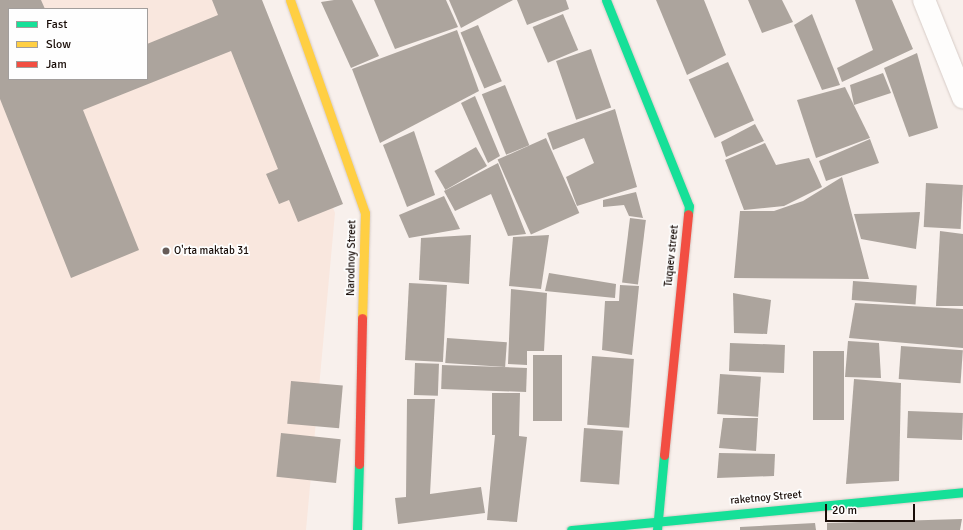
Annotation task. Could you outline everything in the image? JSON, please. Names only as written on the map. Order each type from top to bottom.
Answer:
[{"type":"street","name":"Narodnoy Street","points":[[290,0],[365,213],[357,530]]},
{"type":"street","name":"Tuqaev street","points":[[606,0],[689,206],[657,530]]},
{"type":"street","points":[[924,0],[963,97]]},
{"type":"street","name":"raketnoy Street","points":[[571,530],[658,520],[963,492]]},
{"type":"shaded area","name":"O'rta maktab 31","points":[[0,0],[256,0],[335,213],[306,530],[0,530]]},
{"type":"building","points":[[0,0],[41,0],[45,8],[8,8],[8,80],[148,80],[148,44],[218,15],[212,0],[262,0],[343,204],[298,222],[289,200],[279,204],[266,174],[278,169],[231,51],[83,110],[139,250],[71,278],[0,99]]},
{"type":"building","points":[[352,0],[379,56],[351,68],[321,2]]},
{"type":"building","points":[[374,0],[446,0],[458,27],[395,49]]},
{"type":"building","points":[[449,0],[513,0],[461,28]]},
{"type":"building","points":[[517,0],[566,0],[569,9],[527,25]]},
{"type":"building","points":[[656,0],[704,0],[726,55],[687,75]]},
{"type":"building","points":[[748,0],[782,0],[793,22],[762,33]]},
{"type":"building","points":[[855,0],[892,0],[913,49],[842,82],[837,68],[873,50]]},
{"type":"building","points":[[563,14],[578,50],[548,63],[533,27]]},
{"type":"building","points":[[812,14],[840,85],[822,90],[794,25]]},
{"type":"building","points":[[478,25],[502,81],[484,89],[461,32]]},
{"type":"building","points":[[457,30],[479,91],[380,143],[352,69]]},
{"type":"building","points":[[591,49],[611,108],[576,120],[556,61]]},
{"type":"building","points":[[917,53],[938,128],[909,137],[884,68]]},
{"type":"building","points":[[728,62],[754,120],[715,138],[689,79]]},
{"type":"building","points":[[883,73],[891,93],[854,105],[850,85]]},
{"type":"building","points":[[505,85],[529,145],[506,155],[482,94]]},
{"type":"building","points":[[845,87],[870,138],[816,158],[797,100]]},
{"type":"building","points":[[475,96],[500,156],[488,163],[461,103]]},
{"type":"building","points":[[615,109],[637,187],[577,206],[566,177],[594,163],[584,138],[553,150],[547,133]]},
{"type":"building","points":[[755,124],[764,141],[726,157],[721,142]]},
{"type":"building","points":[[414,131],[435,195],[407,207],[383,145]]},
{"type":"building","points":[[546,138],[579,213],[531,234],[498,160]]},
{"type":"building","points":[[870,139],[879,163],[826,181],[819,161]]},
{"type":"building","points":[[765,143],[776,165],[809,158],[822,187],[784,206],[744,210],[725,160]]},
{"type":"building","points":[[476,147],[487,166],[445,190],[434,171]]},
{"type":"building","points":[[498,163],[526,234],[508,236],[491,194],[455,211],[444,191]]},
{"type":"building","points":[[842,177],[869,279],[734,278],[740,211],[774,211],[803,201]]},
{"type":"building","points":[[926,183],[963,185],[961,229],[924,227]]},
{"type":"building","points":[[636,192],[643,218],[629,216],[624,205],[603,207],[603,200]]},
{"type":"building","points":[[444,196],[460,229],[409,238],[399,215]]},
{"type":"building","points":[[920,212],[916,249],[861,239],[854,214]]},
{"type":"building","points":[[630,218],[646,220],[638,284],[622,283]]},
{"type":"building","points":[[940,231],[963,234],[963,306],[936,306]]},
{"type":"building","points":[[471,235],[469,284],[419,280],[421,238]]},
{"type":"building","points":[[549,235],[541,289],[509,286],[513,237]]},
{"type":"building","points":[[549,273],[616,284],[615,298],[545,291]]},
{"type":"building","points":[[853,281],[917,285],[916,304],[852,300]]},
{"type":"building","points":[[409,283],[447,285],[443,362],[405,360]]},
{"type":"building","points":[[620,285],[639,286],[632,355],[602,350],[605,301],[619,301]]},
{"type":"building","points":[[511,289],[547,293],[544,351],[527,351],[527,365],[508,364]]},
{"type":"building","points":[[733,293],[771,300],[767,334],[734,333]]},
{"type":"building","points":[[855,303],[963,309],[963,348],[849,338]]},
{"type":"building","points":[[447,338],[507,342],[505,367],[445,363]]},
{"type":"building","points":[[848,341],[879,343],[881,378],[845,377]]},
{"type":"building","points":[[730,343],[785,345],[784,373],[729,371]]},
{"type":"building","points":[[901,346],[963,350],[961,383],[899,379]]},
{"type":"building","points":[[813,351],[844,351],[844,420],[813,420]]},
{"type":"building","points":[[533,355],[562,355],[562,421],[533,421]]},
{"type":"building","points":[[592,356],[634,359],[629,428],[587,425]]},
{"type":"building","points":[[415,363],[439,364],[438,396],[414,395]]},
{"type":"building","points":[[442,365],[527,368],[526,392],[441,389]]},
{"type":"building","points":[[720,374],[761,377],[758,417],[717,414]]},
{"type":"building","points":[[854,379],[901,383],[899,481],[846,484]]},
{"type":"building","points":[[291,381],[343,386],[339,428],[287,424]]},
{"type":"building","points":[[492,393],[520,393],[519,436],[527,437],[517,522],[487,520],[495,435],[492,435]]},
{"type":"building","points":[[407,399],[435,399],[430,494],[481,487],[485,513],[398,524],[395,498],[406,497]]},
{"type":"building","points":[[908,411],[963,413],[962,440],[907,438]]},
{"type":"building","points":[[723,418],[758,418],[756,451],[719,448]]},
{"type":"building","points":[[584,428],[623,431],[619,485],[580,482]]},
{"type":"building","points":[[281,433],[341,439],[336,483],[276,477]]},
{"type":"building","points":[[719,453],[775,454],[774,476],[717,478]]},
{"type":"building","points":[[962,519],[960,530],[827,530],[827,523]]},
{"type":"building","points":[[815,523],[816,530],[740,530],[740,527]]},
{"type":"traffic: fast","points":[[606,0],[689,206],[688,214]]},
{"type":"traffic: fast","points":[[657,530],[664,455]]},
{"type":"traffic: fast","points":[[357,530],[359,464]]},
{"type":"traffic: fast","points":[[571,530],[963,492]]},
{"type":"traffic: slow","points":[[290,0],[365,213],[362,318]]},
{"type":"traffic: jam","points":[[664,455],[688,214]]},
{"type":"traffic: jam","points":[[359,464],[362,318]]},
{"type":"place","name":"O'rta maktab 31","points":[[166,251]]}]
